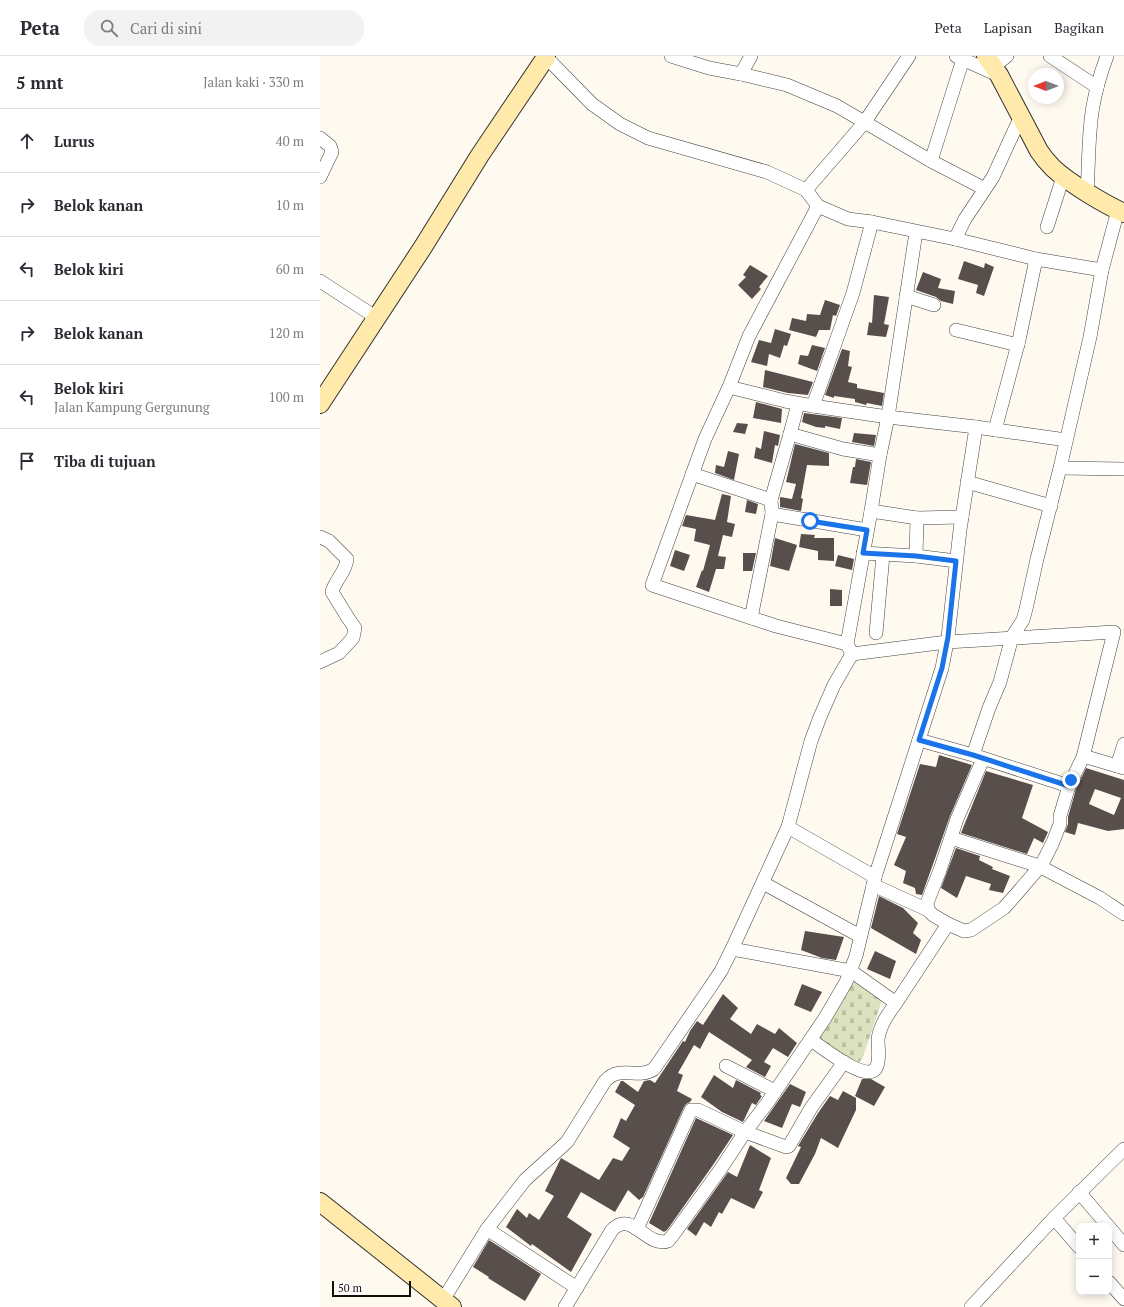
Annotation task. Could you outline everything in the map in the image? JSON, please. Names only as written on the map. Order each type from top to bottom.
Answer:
[{"type":"street","points":[[671,56],[710,68],[787,85],[837,106],[931,161],[985,189]]},
{"type":"street","points":[[741,74],[751,56]]},
{"type":"street","points":[[806,190],[864,123],[909,56]]},
{"type":"street","points":[[1050,56],[1097,87]]},
{"type":"street","points":[[1087,192],[1090,130],[1093,107],[1097,87],[1107,56]]},
{"type":"street","points":[[320,404],[377,318],[480,155],[545,57],[592,104],[620,124],[648,138],[767,172],[806,190],[818,206],[848,219],[872,222],[955,239],[1036,259],[1102,270]]},
{"type":"street","points":[[928,910],[927,901],[940,870],[978,757],[989,708],[1000,682],[1012,637],[1025,615],[1090,338],[1102,270],[1121,211],[1087,192],[1053,168],[1039,151],[996,64],[960,58],[931,161]]},
{"type":"street","points":[[955,239],[965,219],[993,177],[1021,116]]},
{"type":"street","points":[[320,138],[330,146],[332,152],[320,177]]},
{"type":"street","points":[[1047,227],[1064,177]]},
{"type":"street","points":[[788,827],[874,881],[928,910],[933,915],[948,924],[964,931],[971,930],[1004,908],[1028,881],[1048,853],[1058,829],[1060,816],[1069,786],[1083,757],[1114,632],[1012,637],[850,649],[652,585],[705,439],[729,387],[749,336],[818,206]]},
{"type":"street","points":[[813,406],[853,293],[872,222]]},
{"type":"street","points":[[320,1202],[448,1303],[487,1229],[525,1180],[567,1142],[605,1081],[610,1076],[620,1072],[646,1073],[654,1069],[721,970],[732,950],[788,827],[811,741],[850,649],[863,553],[888,416],[916,232]]},
{"type":"street","points":[[996,430],[1018,345],[1036,259]]},
{"type":"street","points":[[320,281],[377,318]]},
{"type":"street","points":[[906,296],[934,304]]},
{"type":"street","points":[[956,330],[1018,345]]},
{"type":"street","points":[[729,387],[798,404],[976,426],[1066,440]]},
{"type":"street","points":[[751,618],[772,514],[771,500],[798,404]]},
{"type":"street","points":[[565,1307],[616,1226],[624,1223],[633,1226],[653,1239],[664,1242],[668,1241],[720,1170],[810,1040],[837,1000],[851,971],[874,881],[942,668],[947,642],[956,561],[976,426]]},
{"type":"street","points":[[790,434],[843,450],[880,455]]},
{"type":"street","points":[[1060,468],[1124,469]]},
{"type":"street","points":[[692,474],[771,500]]},
{"type":"street","points":[[967,482],[1051,506]]},
{"type":"street","points":[[871,511],[917,518],[962,517]]},
{"type":"street","points":[[772,514],[867,530]]},
{"type":"street","points":[[916,556],[917,518]]},
{"type":"street","points":[[320,537],[329,541],[347,559],[346,567],[334,584],[332,592],[355,628],[353,638],[339,654],[320,662]]},
{"type":"street","points":[[863,553],[916,556],[956,561]]},
{"type":"street","points":[[876,633],[883,555]]},
{"type":"street","points":[[919,740],[1069,786]]},
{"type":"street","points":[[1083,757],[1120,767],[1124,744]]},
{"type":"street","points":[[951,838],[1039,866],[1100,898],[1124,914]]},
{"type":"street","points":[[762,883],[860,936]]},
{"type":"street","points":[[810,1040],[844,1062],[863,1072],[868,1073],[875,1070],[878,1066],[878,1038],[883,1022],[948,924]]},
{"type":"street","points":[[732,950],[851,971],[896,1004]]},
{"type":"street","points":[[637,1229],[691,1110],[698,1110],[745,1132],[786,1147],[789,1146],[811,1108],[844,1062]]},
{"type":"street","points":[[726,1066],[775,1091]]},
{"type":"street","points":[[971,1307],[1054,1218],[1124,1149]]},
{"type":"street","points":[[1080,1192],[1106,1223]]},
{"type":"street","points":[[1054,1218],[1076,1244]]},
{"type":"street","points":[[487,1229],[577,1288]]},
{"type":"street","points":[[1112,1230],[1124,1245]]},
{"type":"street","points":[[1112,1285],[1124,1299]]},
{"type":"green space","points":[[854,981],[882,1000],[863,1057],[858,1064],[816,1040]]},
{"type":"building","points":[[964,261],[984,268],[985,263],[994,267],[984,296],[976,293],[978,285],[958,279]]},
{"type":"building","points":[[750,265],[768,276],[759,287],[761,289],[752,299],[738,285],[746,277],[743,275]]},
{"type":"building","points":[[923,272],[941,279],[938,288],[955,291],[953,304],[941,301],[936,297],[916,290]]},
{"type":"building","points":[[874,295],[889,297],[884,324],[889,325],[886,337],[867,335],[869,322],[872,323]]},
{"type":"building","points":[[825,300],[840,305],[836,316],[833,315],[830,330],[819,330],[816,337],[789,330],[792,318],[806,321],[807,314],[820,315]]},
{"type":"building","points":[[775,329],[791,334],[787,346],[784,345],[780,358],[769,354],[767,366],[751,362],[759,340],[771,343]]},
{"type":"building","points":[[812,345],[825,348],[817,371],[798,364],[800,355],[808,356]]},
{"type":"building","points":[[842,349],[850,351],[848,366],[852,367],[848,382],[857,384],[857,388],[884,393],[882,406],[867,403],[866,405],[855,402],[855,399],[834,396],[834,398],[825,395]]},
{"type":"building","points":[[765,370],[813,382],[808,395],[788,393],[763,387]]},
{"type":"building","points":[[756,402],[782,409],[781,423],[753,418]]},
{"type":"building","points":[[804,413],[842,418],[840,429],[825,426],[825,428],[816,427],[802,422]]},
{"type":"building","points":[[737,423],[748,424],[745,434],[733,432]]},
{"type":"building","points":[[764,431],[780,435],[778,446],[775,445],[772,463],[754,458],[756,447],[761,449]]},
{"type":"building","points":[[854,433],[876,435],[874,446],[852,442]]},
{"type":"building","points":[[795,444],[829,453],[829,466],[807,465],[801,498],[803,499],[801,511],[780,507],[780,497],[792,499],[796,484],[786,482]]},
{"type":"building","points":[[728,451],[739,454],[734,480],[715,473],[716,465],[724,467]]},
{"type":"building","points":[[856,459],[871,462],[867,485],[850,483]]},
{"type":"building","points":[[722,494],[731,496],[727,522],[735,524],[732,537],[723,535],[718,556],[726,557],[724,569],[716,569],[709,592],[696,587],[702,570],[703,571],[710,545],[694,541],[696,529],[682,526],[686,515],[715,520]]},
{"type":"building","points":[[747,500],[758,504],[756,514],[745,512]]},
{"type":"building","points":[[801,534],[815,535],[814,538],[834,538],[834,561],[818,560],[818,551],[799,547]]},
{"type":"building","points":[[775,538],[797,545],[789,571],[770,566]]},
{"type":"building","points":[[675,550],[690,555],[684,571],[670,566]]},
{"type":"building","points":[[743,553],[756,553],[752,571],[743,571]]},
{"type":"building","points":[[838,555],[854,559],[852,570],[835,566]]},
{"type":"building","points":[[830,589],[842,590],[842,606],[830,606]]},
{"type":"building","points":[[939,755],[972,765],[950,816],[922,895],[916,894],[915,888],[903,883],[906,871],[894,865],[906,837],[897,834],[920,764],[936,767]]},
{"type":"building","points":[[1086,768],[1124,780],[1124,829],[1108,831],[1078,823],[1075,835],[1065,832],[1076,789]],"holes":[[[1095,789],[1121,798],[1114,815],[1089,804]]]},
{"type":"building","points":[[986,771],[1033,785],[1022,818],[1048,832],[1043,843],[1034,838],[1027,854],[961,833]]},
{"type":"building","points":[[956,848],[980,856],[979,860],[993,867],[992,869],[1010,876],[1003,893],[989,890],[991,884],[966,876],[957,898],[941,888]]},
{"type":"building","points":[[879,896],[903,908],[918,923],[913,933],[921,940],[916,954],[871,928]]},
{"type":"building","points":[[805,931],[844,937],[836,960],[822,958],[801,950]]},
{"type":"building","points":[[875,951],[896,961],[890,979],[867,969]]},
{"type":"building","points":[[802,984],[822,992],[811,1012],[794,1005]]},
{"type":"building","points":[[723,994],[738,1008],[730,1019],[751,1034],[757,1024],[775,1034],[779,1028],[797,1043],[788,1057],[773,1048],[764,1062],[771,1066],[765,1077],[746,1067],[752,1060],[709,1032],[700,1049],[694,1045],[678,1073],[683,1075],[677,1091],[692,1099],[684,1107],[643,1197],[639,1200],[628,1190],[615,1212],[581,1192],[567,1217],[592,1234],[571,1272],[532,1244],[531,1246],[506,1227],[517,1209],[527,1218],[529,1213],[539,1220],[554,1196],[545,1191],[561,1158],[599,1180],[613,1158],[622,1161],[630,1148],[613,1137],[621,1118],[626,1121],[635,1105],[615,1092],[621,1081],[638,1092],[644,1081],[650,1080],[655,1083],[683,1041],[685,1042],[697,1021],[703,1025]]},
{"type":"building","points":[[714,1075],[733,1088],[736,1080],[761,1093],[760,1095],[762,1096],[756,1105],[752,1103],[743,1122],[722,1112],[701,1097]]},
{"type":"building","points":[[862,1079],[871,1079],[885,1087],[874,1106],[855,1096]]},
{"type":"building","points":[[790,1084],[806,1092],[800,1107],[792,1104],[782,1128],[764,1121]]},
{"type":"building","points":[[843,1091],[856,1098],[856,1110],[838,1148],[821,1138],[815,1154],[799,1184],[791,1184],[786,1178],[801,1147],[798,1146],[830,1096],[838,1100]]},
{"type":"building","points":[[696,1118],[733,1135],[667,1230],[664,1232],[649,1223]]},
{"type":"building","points":[[750,1145],[771,1158],[759,1190],[763,1192],[754,1209],[731,1198],[722,1214],[719,1212],[711,1227],[704,1222],[696,1236],[687,1229],[728,1172],[737,1177]]},
{"type":"building","points":[[489,1240],[541,1274],[525,1301],[473,1267]]},
{"type":"route","points":[[810,521],[867,530],[863,553],[916,556],[956,561],[948,637],[942,668],[919,740],[973,755],[1069,786],[1071,780]]}]
